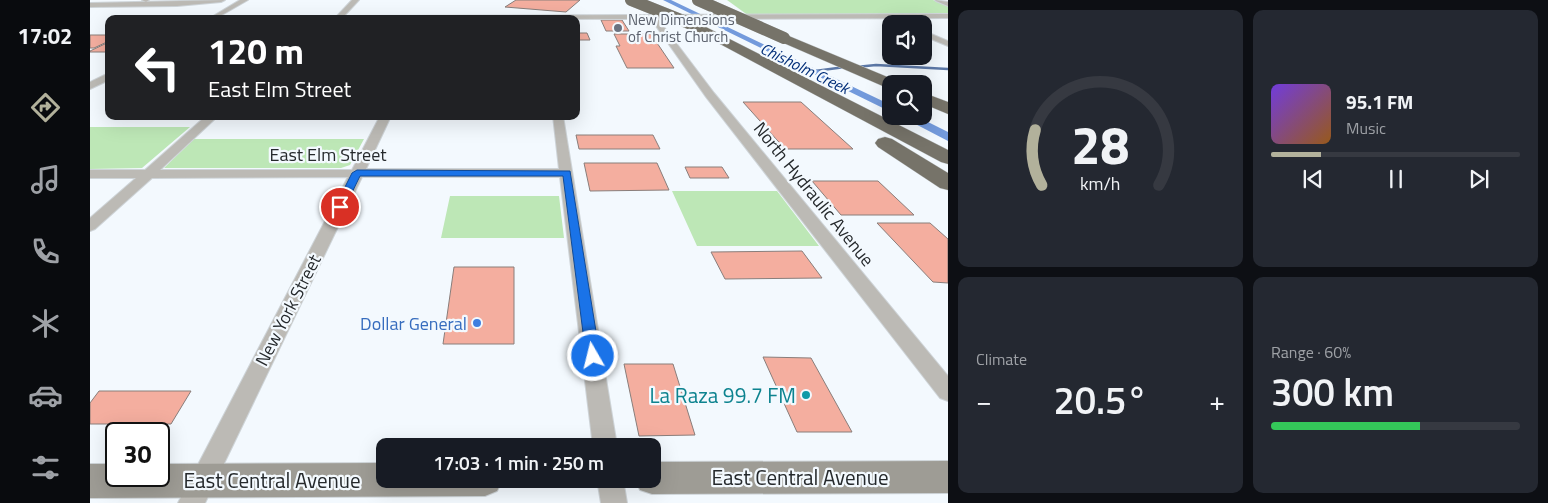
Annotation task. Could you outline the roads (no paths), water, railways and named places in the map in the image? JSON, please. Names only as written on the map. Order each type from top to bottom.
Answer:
[{"type":"highway","points":[[631,0],[696,26]]},
{"type":"highway","points":[[646,0],[948,158]]},
{"type":"highway","points":[[698,0],[882,80]]},
{"type":"highway","points":[[724,0],[738,12],[784,38]]},
{"type":"highway","points":[[725,42],[948,183]]},
{"type":"highway","points":[[812,50],[882,76]]},
{"type":"highway","points":[[932,95],[948,100]]},
{"type":"highway","points":[[932,102],[948,109]]},
{"type":"main road","name":"East Central Avenue","points":[[661,478],[948,477]]},
{"type":"main road","name":"East Central Avenue","points":[[90,481],[197,492],[376,484]]},
{"type":"street","points":[[90,6],[169,5],[221,0]]},
{"type":"street","points":[[218,15],[245,0]]},
{"type":"street","points":[[340,15],[356,0]]},
{"type":"street","points":[[938,0],[948,4]]},
{"type":"street","points":[[580,18],[882,16]]},
{"type":"street","points":[[932,16],[948,16]]},
{"type":"street","name":"North Hydraulic Avenue","points":[[654,17],[715,102],[948,392]]},
{"type":"street","points":[[932,37],[948,44]]},
{"type":"street","points":[[90,86],[105,78]]},
{"type":"street","points":[[90,226],[209,120]]},
{"type":"street","name":"New York Street","points":[[197,492],[384,120]]},
{"type":"street","points":[[559,120],[604,438]]},
{"type":"street","name":"East Elm Street","points":[[90,174],[567,173]]},
{"type":"street","points":[[612,488],[614,503]]},
{"type":"waterway","name":"Chisholm Creek","points":[[666,0],[882,105]]},
{"type":"waterway","points":[[856,67],[876,65],[948,69]]},
{"type":"waterway","points":[[815,71],[845,67]]},
{"type":"waterway","name":"Chisholm Creek","points":[[924,125],[948,137]]},
{"type":"place","name":"New Dimensions of Christ Church","points":[[618,28]]},
{"type":"place","name":"Dollar General","points":[[477,323]]},
{"type":"place","name":"La Raza 99.7 FM","points":[[806,395]]}]
